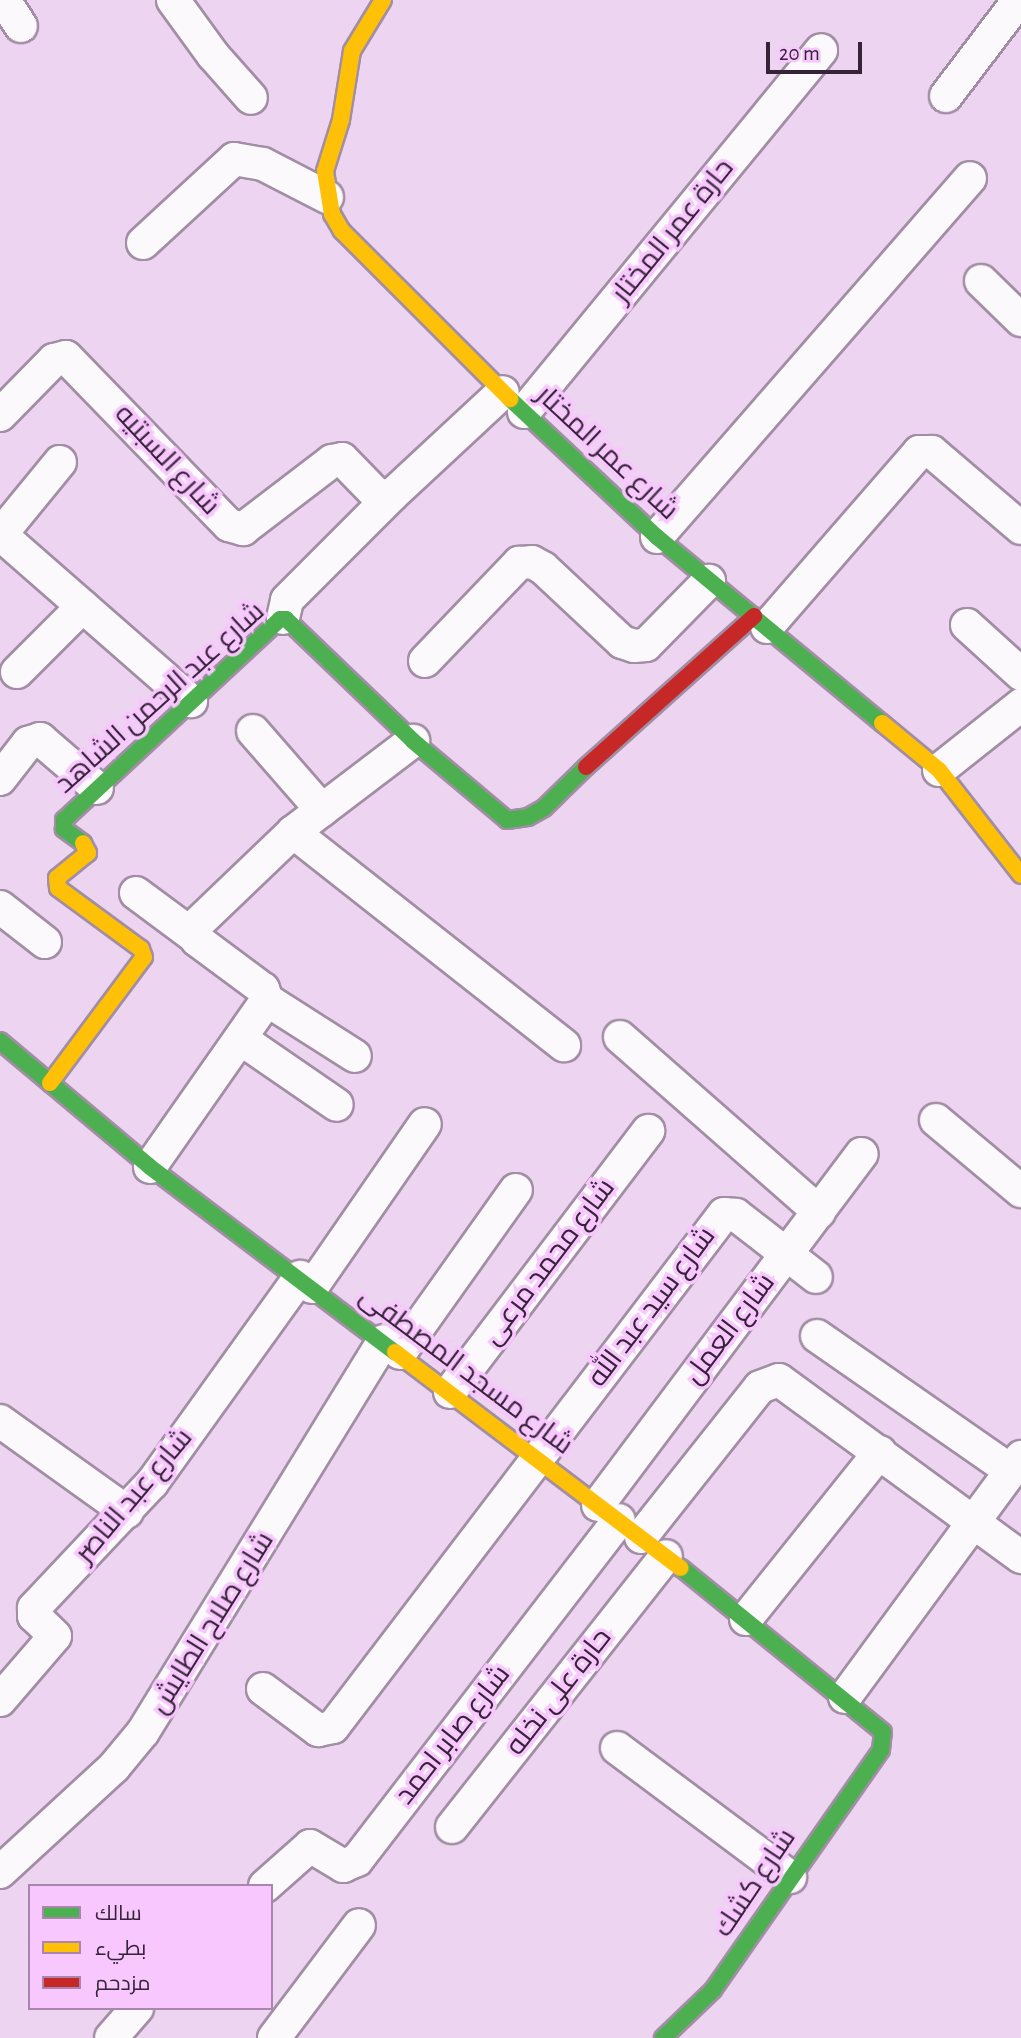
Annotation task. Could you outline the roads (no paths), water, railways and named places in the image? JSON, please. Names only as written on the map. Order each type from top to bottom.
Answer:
[{"type":"street","points":[[4,0],[21,26]]},
{"type":"street","points":[[173,0],[213,55],[251,98]]},
{"type":"street","name":"شارع عمر المختار","points":[[383,0],[370,17],[346,70],[341,120],[325,171],[327,197],[342,232],[513,402],[657,537],[939,770],[1021,875]]},
{"type":"street","points":[[946,96],[1019,3]]},
{"type":"street","name":"حارة عمر المختار","points":[[513,402],[821,50]]},
{"type":"street","points":[[143,243],[234,159],[263,164],[327,197]]},
{"type":"street","points":[[657,537],[970,178]]},
{"type":"street","points":[[981,281],[1021,320]]},
{"type":"street","name":"شارع السبتيه","points":[[0,415],[54,360],[66,356],[233,528],[248,527],[332,461],[342,459],[378,496],[392,495]]},
{"type":"street","points":[[283,618],[288,600],[392,495],[513,402]]},
{"type":"street","points":[[760,622],[919,452],[932,452],[1021,528]]},
{"type":"street","points":[[60,462],[0,534],[191,701]]},
{"type":"street","points":[[425,662],[519,563],[532,562],[543,568],[622,642],[634,646],[646,645],[709,582]]},
{"type":"street","points":[[17,672],[83,606]]},
{"type":"street","name":"شارع عبد الرحمن الشاهد","points":[[50,1083],[144,957],[141,948],[58,888],[57,878],[88,853],[87,845],[64,829],[64,820],[283,618],[413,741],[495,813],[507,820],[528,817],[544,808],[631,722],[760,622]]},
{"type":"street","points":[[967,625],[1021,674]]},
{"type":"street","points":[[939,770],[1021,705]]},
{"type":"street","points":[[253,732],[323,810]]},
{"type":"street","points":[[0,779],[27,743],[40,739],[97,788]]},
{"type":"street","points":[[194,936],[198,922],[293,832],[413,741]]},
{"type":"street","points":[[293,832],[564,1045]]},
{"type":"street","points":[[136,893],[263,989],[267,1000],[355,1056]]},
{"type":"street","points":[[0,907],[45,942]]},
{"type":"street","points":[[150,1167],[267,1000]]},
{"type":"street","points":[[620,1037],[818,1212]]},
{"type":"street","points":[[241,1039],[337,1105]]},
{"type":"street","name":"شارع مسجد المصطفى","points":[[0,1041],[150,1167],[620,1520],[845,1697],[883,1732],[881,1750]]},
{"type":"street","points":[[936,1120],[1021,1191]]},
{"type":"street","name":"شارع عبد الناصر","points":[[0,1700],[55,1636],[34,1616],[34,1608],[127,1512],[425,1124]]},
{"type":"street","name":"شارع محمد مرعى","points":[[450,1392],[648,1131]]},
{"type":"street","name":"شارع العمل","points":[[620,1520],[786,1255],[862,1154]]},
{"type":"street","name":"شارع صلاح الطايش","points":[[0,1872],[114,1767],[143,1732],[392,1347],[516,1191]]},
{"type":"street","name":"شارع سيد عبد الله","points":[[538,1459],[719,1218],[736,1215],[816,1277]]},
{"type":"street","points":[[817,1336],[1016,1464],[845,1697]]},
{"type":"street","points":[[620,1520],[760,1387],[772,1380],[786,1382],[1021,1557]]},
{"type":"street","points":[[0,1421],[127,1512]]},
{"type":"street","points":[[746,1619],[880,1452]]},
{"type":"street","points":[[262,1689],[318,1730],[330,1729],[538,1459]]},
{"type":"street","name":"شارع صابر احمد","points":[[267,1884],[310,1846],[343,1866],[356,1860],[620,1520]]},
{"type":"street","name":"حارة على نخله","points":[[452,1827],[666,1556]]},
{"type":"street","points":[[618,1748],[790,1877]]},
{"type":"street","name":"شارع كشك","points":[[663,2038],[713,1990],[881,1750]]},
{"type":"street","points":[[274,2038],[359,1925]]}]
